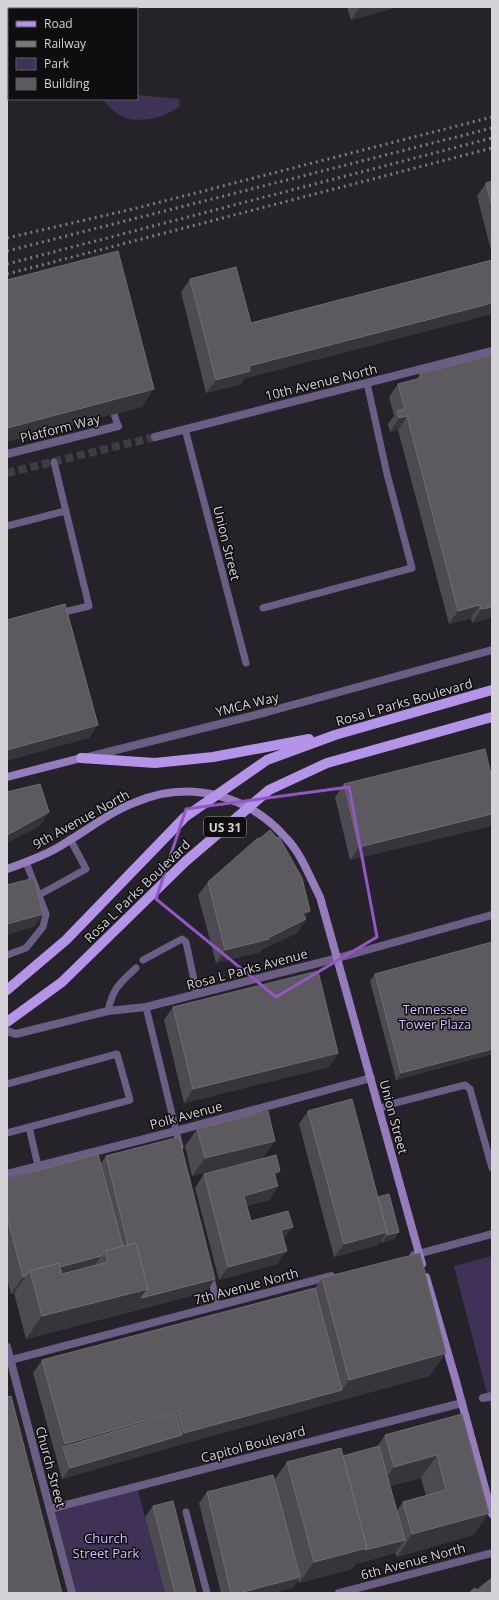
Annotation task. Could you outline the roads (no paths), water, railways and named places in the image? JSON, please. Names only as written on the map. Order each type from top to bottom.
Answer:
[{"type":"main road","name":"Rosa L Parks Boulevard","points":[[7,990],[66,940],[185,818],[267,760],[335,735],[492,690]]},
{"type":"main road","name":"Rosa L Parks Boulevard","points":[[7,1022],[62,982],[186,861],[269,790],[327,763],[492,716]]},
{"type":"main road","points":[[81,758],[155,763],[213,758],[335,735]]},
{"type":"main road","name":"YMCA Way","points":[[7,777],[81,758]]},
{"type":"main road","name":"9th Avenue North","points":[[7,869],[39,858],[106,816],[136,801],[175,791],[192,792]]},
{"type":"main road","name":"Union Street","points":[[192,792],[215,794],[233,800],[252,808],[265,818],[288,839],[306,868],[320,897],[492,1514]]},
{"type":"street","name":"10th Avenue North","points":[[155,437],[492,351]]},
{"type":"street","name":"Platform Way","points":[[7,454],[118,426]]},
{"type":"street","name":"YMCA Way","points":[[81,758],[267,712],[492,650]]},
{"type":"street","name":"Rosa L Parks Avenue","points":[[7,1030],[16,1034],[108,1011],[146,1007],[338,958],[492,916]]},
{"type":"street","name":"Polk Avenue","points":[[7,1174],[176,1131],[371,1078]]},
{"type":"street","points":[[404,1257],[492,1234]]},
{"type":"street","name":"7th Avenue North","points":[[9,1361],[337,1275]]},
{"type":"street","name":"Church Street","points":[[7,1347],[9,1361],[72,1593]]},
{"type":"street","points":[[483,1398],[492,1396]]},
{"type":"street","name":"Capitol Boulevard","points":[[50,1509],[462,1404]]},
{"type":"street","name":"6th Avenue North","points":[[339,1593],[492,1553]]},
{"type":"lane","points":[[263,608],[412,568],[387,474],[367,383]]},
{"type":"lane","points":[[114,414],[118,426]]},
{"type":"lane","name":"Union Street","points":[[185,429],[246,663]]},
{"type":"lane","points":[[52,615],[89,606],[54,462]]},
{"type":"lane","points":[[7,526],[65,511]]},
{"type":"lane","points":[[39,895],[86,869],[70,839]]},
{"type":"lane","points":[[7,955],[26,948],[43,927],[46,914],[26,862]]},
{"type":"lane","points":[[144,960],[182,940],[186,942],[197,994]]},
{"type":"lane","points":[[108,1011],[111,997],[116,987],[136,968]]},
{"type":"lane","points":[[146,1007],[181,1154]]},
{"type":"lane","points":[[7,1084],[117,1054],[130,1100],[7,1133]]},
{"type":"lane","points":[[379,1109],[395,1103],[465,1085],[468,1086],[474,1102],[492,1168]]},
{"type":"lane","points":[[29,1127],[38,1166]]},
{"type":"lane","points":[[209,1269],[218,1306]]},
{"type":"lane","points":[[186,1512],[206,1593]]},
{"type":"tunnel","points":[[7,473],[155,437]]},
{"type":"railway","points":[[7,238],[133,209],[492,117]]},
{"type":"railway","points":[[7,251],[492,128]]},
{"type":"railway","points":[[7,264],[492,138]]},
{"type":"railway","points":[[7,274],[492,148]]},
{"type":"park label","name":"Tennessee Tower Plaza","points":[[435,1016]]},
{"type":"park label","name":"Church Street Park","points":[[106,1546]]}]
